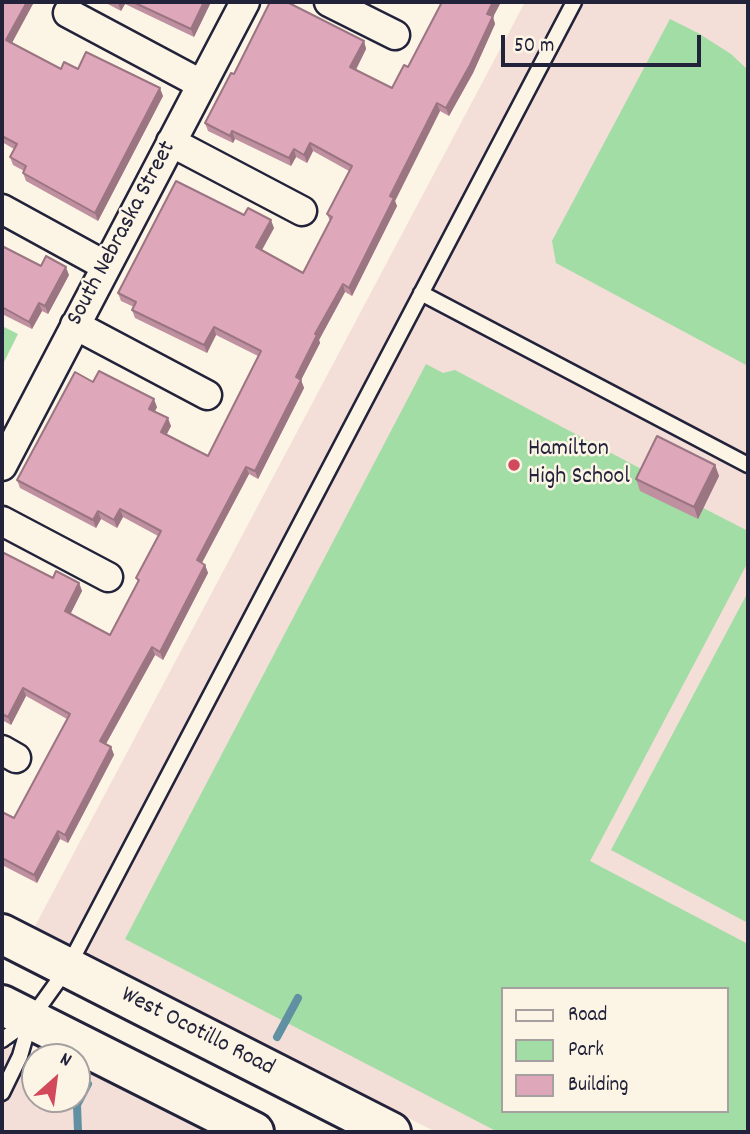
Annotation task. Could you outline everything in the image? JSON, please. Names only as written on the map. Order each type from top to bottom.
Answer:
[{"type":"main road","name":"West Ocotillo Road","points":[[2,934],[391,1132]]},
{"type":"main road","points":[[11,1022],[254,1132]]},
{"type":"street","name":"South Nebraska Street","points":[[2,466],[245,2]]},
{"type":"street","points":[[329,2],[396,35]]},
{"type":"street","points":[[68,13],[201,84]]},
{"type":"street","points":[[171,142],[302,211]]},
{"type":"street","points":[[2,209],[106,266]]},
{"type":"street","points":[[75,325],[207,395]]},
{"type":"street","points":[[2,521],[108,577]]},
{"type":"lane","points":[[2,1093],[20,1056],[11,1022],[68,967],[574,2]]},
{"type":"lane","points":[[421,293],[748,465]]},
{"type":"shaded area","name":"Hamilton High School","points":[[525,2],[748,2],[748,1132],[436,1132],[34,928]]},
{"type":"shaded area","points":[[2,1045],[21,1050],[21,1113],[91,1113],[91,1073],[208,1132],[2,1132]]},
{"type":"green space","points":[[670,19],[731,54],[748,70],[748,366],[556,263],[552,241]]},
{"type":"green space","points":[[2,326],[18,334],[2,366]]},
{"type":"green space","points":[[426,364],[443,373],[455,370],[645,471],[643,477],[748,531],[748,562],[590,861],[748,944],[748,1132],[498,1132],[125,939]]},
{"type":"green space","points":[[748,592],[748,923],[611,850]]},
{"type":"building","points":[[2,2],[27,2],[6,40],[61,69],[64,62],[78,69],[86,52],[160,88],[95,213],[23,173],[26,166],[10,157],[17,144],[2,136]]},
{"type":"building","points":[[133,2],[204,2],[191,29]]},
{"type":"building","points":[[270,2],[287,2],[364,41],[350,67],[392,88],[404,65],[408,67],[442,2],[493,2],[487,14],[493,16],[446,108],[437,103],[390,196],[394,198],[349,288],[343,284],[315,334],[317,335],[296,377],[301,380],[255,471],[246,467],[197,560],[205,565],[160,652],[152,647],[100,741],[111,747],[65,835],[58,831],[34,875],[2,858],[2,812],[14,818],[70,714],[23,688],[8,717],[2,714],[2,552],[53,578],[56,571],[79,583],[65,611],[110,635],[161,531],[120,509],[114,520],[98,511],[93,520],[17,480],[75,372],[93,382],[99,371],[154,399],[149,409],[168,418],[161,432],[208,456],[261,351],[214,327],[204,345],[132,310],[136,302],[118,293],[176,181],[244,215],[248,208],[271,220],[256,247],[303,273],[332,217],[327,214],[352,166],[310,143],[304,155],[294,149],[289,158],[232,131],[230,136],[205,123],[231,73],[234,74]]},
{"type":"building","points":[[2,246],[41,266],[46,256],[66,267],[45,306],[39,303],[29,322],[2,307]]},
{"type":"building","points":[[657,436],[715,465],[694,507],[636,479]]},
{"type":"waterway","points":[[277,1037],[298,998]]},
{"type":"waterway","points":[[77,1113],[78,1132]]},
{"type":"place","name":"Hamilton High School","points":[[514,465]]}]
